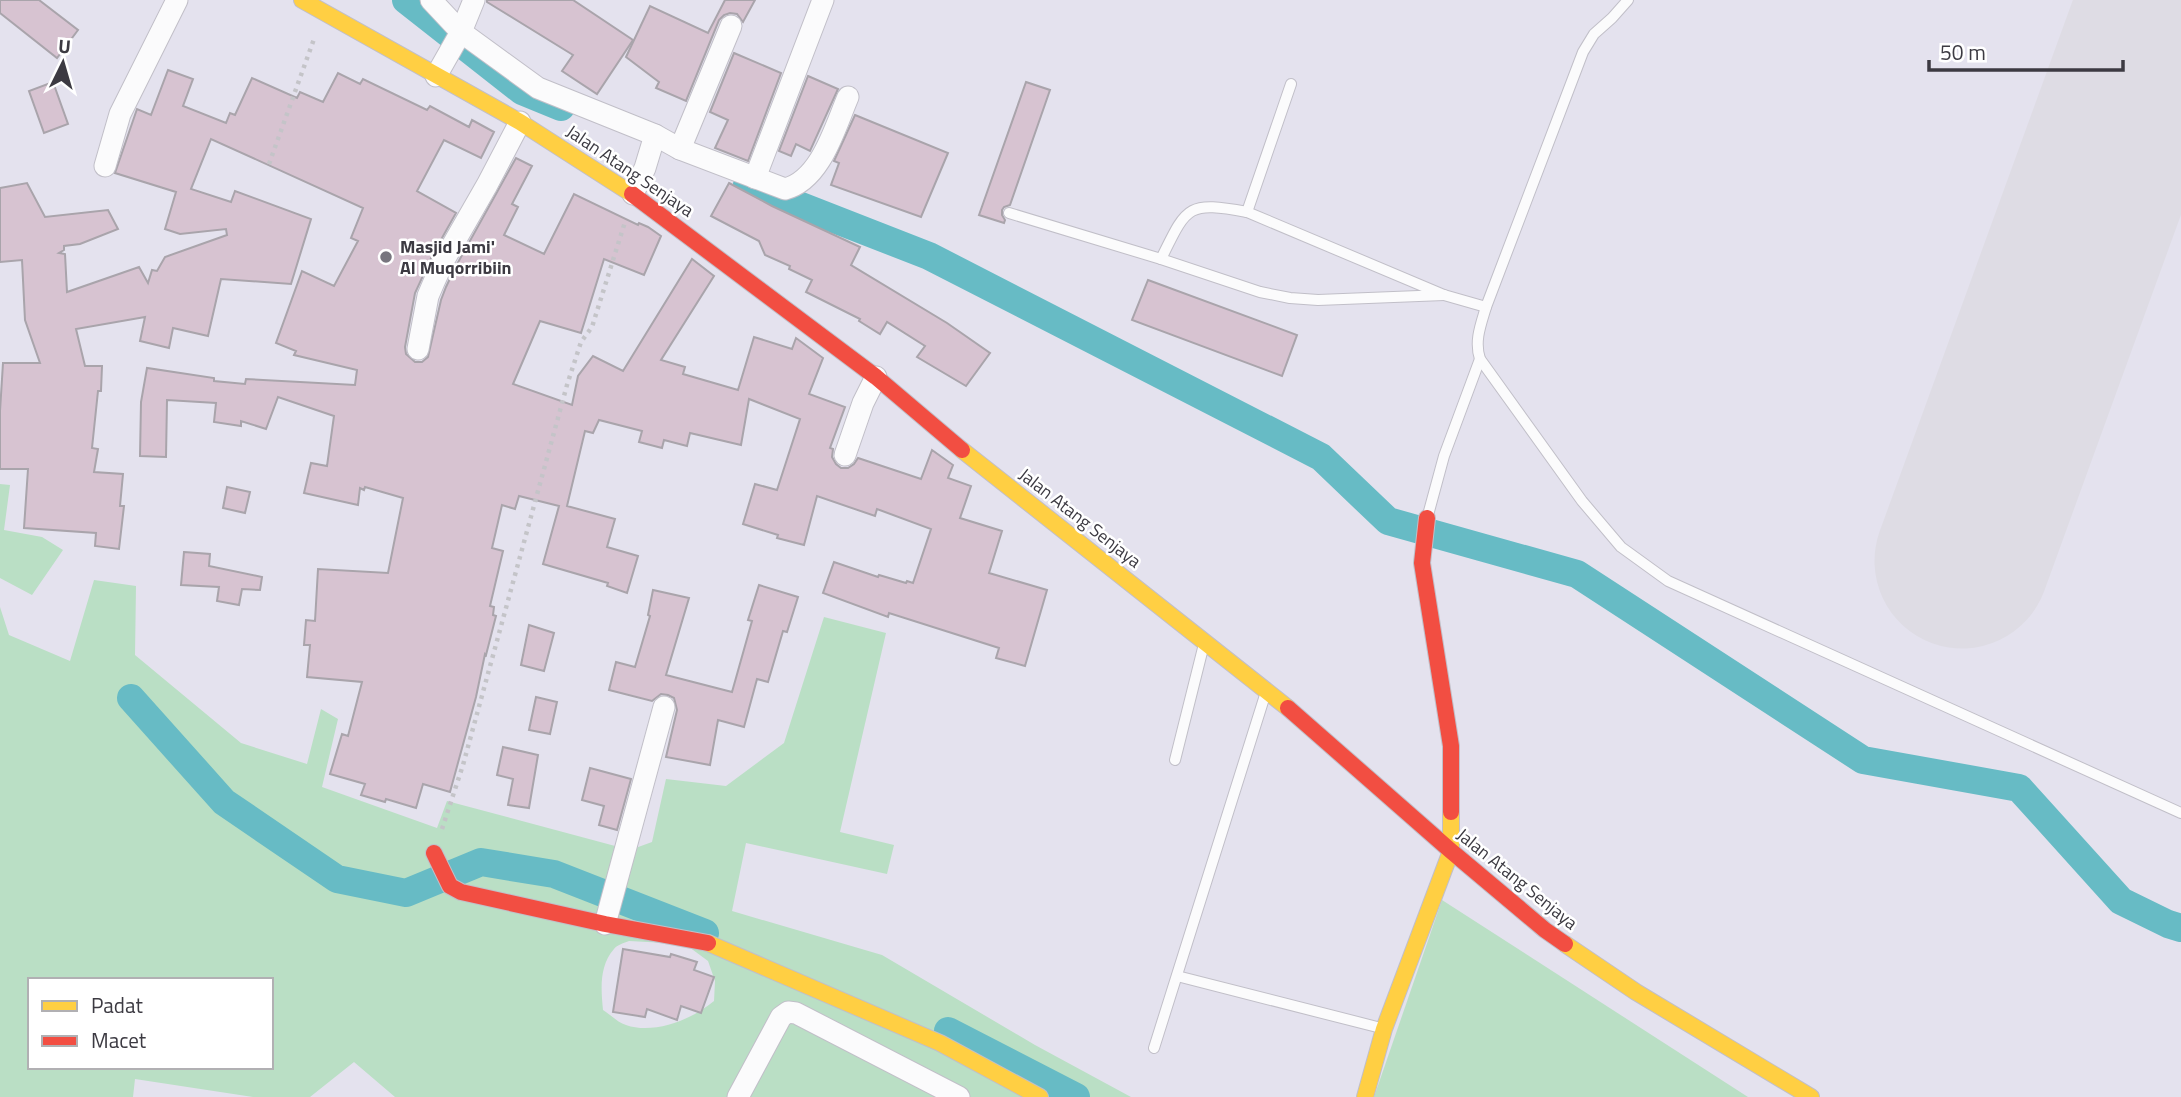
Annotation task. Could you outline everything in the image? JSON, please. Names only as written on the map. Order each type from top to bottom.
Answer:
[{"type":"main road","name":"Jalan Atang Senjaya","points":[[302,0],[329,8],[438,71],[633,194],[876,377],[1036,510],[1267,690],[1451,851],[1556,938],[1636,992],[1811,1097]]},
{"type":"main road","points":[[1366,1097],[1384,1029],[1451,851],[1451,746],[1426,586],[1423,551],[1427,518]]},
{"type":"main road","points":[[434,853],[450,886],[461,892],[606,919],[706,942],[940,1043],[1040,1097]]},
{"type":"street","points":[[105,166],[120,114],[177,0]]},
{"type":"street","points":[[431,0],[459,35],[538,88],[680,149],[785,189],[793,187],[812,173],[821,159],[848,97]]},
{"type":"street","points":[[438,71],[459,35],[474,0]]},
{"type":"street","points":[[755,178],[822,0]]},
{"type":"street","points":[[680,149],[731,26]]},
{"type":"street","points":[[418,349],[428,296],[434,282],[520,122]]},
{"type":"street","points":[[633,194],[655,138]]},
{"type":"street","points":[[845,455],[863,403],[876,377]]},
{"type":"street","points":[[606,919],[664,707]]},
{"type":"street","points":[[738,1097],[781,1017],[788,1012],[796,1013],[959,1097]]},
{"type":"lane","points":[[1628,0],[1594,34],[1583,52],[1486,307],[1478,338],[1480,359],[1590,510],[1621,547],[1668,581],[2181,813]]},
{"type":"lane","points":[[1247,212],[1291,84]]},
{"type":"lane","points":[[1161,259],[1181,220],[1196,208],[1213,206],[1247,212],[1444,295],[1486,307]]},
{"type":"lane","points":[[1009,213],[1260,292],[1290,298],[1318,300],[1444,295]]},
{"type":"lane","points":[[1427,518],[1444,456],[1480,359]]},
{"type":"lane","points":[[1175,760],[1205,641]]},
{"type":"lane","points":[[1154,1048],[1267,690]]},
{"type":"lane","points":[[1177,976],[1384,1029]]},
{"type":"path","points":[[269,164],[329,8]]},
{"type":"path","points":[[434,853],[466,752],[564,396],[581,342],[592,327],[633,194]]},
{"type":"green space","points":[[0,484],[10,485],[4,530],[42,537],[63,550],[32,595],[0,578]]},
{"type":"green space","points":[[94,580],[136,586],[135,655],[241,743],[307,764],[321,709],[338,719],[322,787],[437,828],[447,801],[630,850],[652,842],[666,779],[726,786],[784,743],[824,617],[886,633],[840,832],[894,845],[887,874],[746,843],[732,911],[882,955],[1035,1045],[1131,1097],[395,1097],[354,1062],[310,1097],[253,1097],[135,1079],[133,1097],[0,1097],[0,607],[9,635],[70,661]],"holes":[[[629,941],[685,944],[708,961],[715,981],[714,1001],[673,1024],[649,1028],[623,1024],[603,1010],[602,978],[609,956],[617,946]]]},
{"type":"green space","points":[[1442,900],[1748,1097],[1374,1097]]},
{"type":"building","points":[[0,0],[39,0],[78,30],[57,58],[0,13]]},
{"type":"building","points":[[487,0],[573,0],[633,40],[597,94],[562,71],[573,55]]},
{"type":"building","points":[[725,0],[755,0],[743,22],[737,14],[730,13],[719,20],[686,101],[656,88],[659,82],[626,57],[650,6],[708,33]]},
{"type":"building","points":[[734,53],[781,73],[748,161],[715,148],[728,120],[710,112]]},
{"type":"building","points":[[168,70],[193,79],[183,106],[226,123],[230,113],[235,115],[252,78],[297,98],[300,92],[323,102],[338,73],[360,84],[363,79],[427,110],[430,106],[469,127],[472,120],[494,132],[481,158],[444,140],[417,191],[456,213],[415,293],[405,347],[406,354],[415,362],[422,362],[428,357],[446,287],[516,158],[532,166],[512,204],[518,207],[504,235],[544,254],[574,194],[638,225],[639,223],[648,227],[661,236],[644,275],[604,259],[581,333],[540,321],[513,384],[572,405],[578,376],[593,356],[623,371],[692,259],[714,276],[661,360],[685,367],[683,374],[738,390],[754,337],[792,349],[796,338],[823,358],[809,394],[845,407],[830,448],[833,449],[832,457],[836,464],[841,468],[848,468],[858,458],[921,479],[932,450],[953,465],[948,478],[971,486],[960,518],[1002,531],[989,573],[1047,590],[1025,666],[996,658],[999,648],[889,613],[888,617],[823,593],[834,562],[878,577],[879,575],[913,583],[931,529],[877,509],[875,516],[817,496],[804,545],[777,538],[778,535],[743,524],[755,484],[777,490],[800,419],[749,399],[741,445],[690,433],[687,446],[664,440],[662,448],[639,442],[642,431],[599,420],[593,433],[585,431],[567,506],[615,519],[607,547],[638,556],[627,593],[607,586],[608,583],[543,564],[559,506],[519,496],[515,509],[502,505],[492,548],[503,551],[490,606],[494,607],[493,615],[496,616],[450,792],[423,784],[416,808],[361,795],[365,784],[330,774],[342,734],[348,736],[362,682],[307,677],[310,645],[304,645],[306,620],[315,621],[318,569],[388,573],[403,498],[365,487],[364,490],[360,488],[358,505],[304,493],[311,463],[327,466],[334,416],[278,397],[266,429],[241,421],[241,426],[214,422],[216,403],[167,400],[166,457],[140,456],[141,402],[147,368],[245,384],[246,379],[355,385],[357,370],[294,355],[296,351],[276,343],[302,271],[334,286],[358,241],[351,238],[363,208],[211,139],[191,189],[231,202],[235,191],[311,219],[291,284],[221,279],[208,336],[173,328],[169,348],[140,341],[145,317],[76,329],[85,366],[102,366],[92,448],[98,449],[94,472],[123,474],[120,506],[124,506],[119,549],[95,546],[96,533],[24,528],[28,469],[0,469],[3,363],[40,363],[25,320],[22,260],[0,262],[0,188],[27,183],[45,217],[108,210],[118,229],[80,244],[64,246],[64,250],[59,253],[65,254],[67,292],[139,267],[148,283],[152,270],[157,271],[165,257],[227,235],[226,229],[180,234],[165,229],[176,192],[115,173],[137,109],[151,115]]},
{"type":"building","points":[[808,76],[838,89],[810,151],[796,144],[791,156],[779,151]]},
{"type":"building","points":[[53,82],[68,124],[44,133],[29,91]]},
{"type":"building","points":[[1026,82],[1050,90],[1010,205],[1002,210],[1004,223],[979,215]]},
{"type":"building","points":[[855,115],[948,153],[921,217],[831,185],[839,163],[834,161]]},
{"type":"building","points":[[729,183],[860,247],[851,265],[947,323],[990,353],[966,386],[917,357],[925,346],[887,322],[880,334],[859,321],[860,319],[806,292],[812,280],[765,255],[759,241],[711,216]]},
{"type":"building","points":[[1148,280],[1297,335],[1282,376],[1132,320]]},
{"type":"building","points":[[227,487],[250,492],[245,513],[223,508]]},
{"type":"building","points":[[184,552],[210,554],[209,566],[262,577],[260,590],[242,589],[239,605],[217,601],[219,587],[181,585]]},
{"type":"building","points":[[759,585],[798,597],[787,632],[783,631],[768,682],[757,679],[744,727],[718,720],[710,765],[666,757],[677,710],[674,698],[661,694],[652,701],[609,690],[616,662],[635,667],[650,616],[648,615],[653,590],[689,598],[666,675],[732,692],[752,621],[748,620]]},
{"type":"building","points":[[529,625],[554,633],[544,671],[521,665]]},
{"type":"building","points":[[536,697],[557,702],[550,734],[529,730]]},
{"type":"building","points":[[503,747],[538,755],[529,808],[508,805],[513,779],[497,775]]},
{"type":"building","points":[[590,768],[631,779],[617,830],[599,825],[604,806],[582,800]]},
{"type":"building","points":[[623,949],[670,957],[671,954],[697,962],[694,970],[714,977],[701,1013],[681,1006],[677,1020],[647,1009],[645,1017],[613,1012]]},
{"type":"waterway","points":[[406,0],[522,91],[561,107]]},
{"type":"waterway","points":[[747,185],[929,256],[1321,457],[1388,521],[1577,574],[1863,760],[2019,788],[2121,901],[2181,928]]},
{"type":"waterway","points":[[131,698],[224,802],[337,879],[406,893],[481,862],[554,874],[705,933]]},
{"type":"waterway","points":[[948,1031],[1076,1097]]},
{"type":"runway","points":[[1962,561],[2166,0]]},
{"type":"traffic: slow","points":[[302,0],[520,122],[632,194]]},
{"type":"traffic: slow","points":[[962,450],[1288,708]]},
{"type":"traffic: slow","points":[[1365,1097],[1384,1029],[1451,851],[1451,812]]},
{"type":"traffic: slow","points":[[708,943],[940,1043],[1040,1097]]},
{"type":"traffic: slow","points":[[1565,944],[1636,992],[1811,1097]]},
{"type":"traffic: jam","points":[[632,194],[876,377],[962,450]]},
{"type":"traffic: jam","points":[[1427,518],[1422,563],[1451,746],[1451,812]]},
{"type":"traffic: jam","points":[[1288,708],[1451,851],[1565,944]]},
{"type":"traffic: jam","points":[[434,853],[450,886],[461,892],[605,924],[708,943]]},
{"type":"place","name":"Masjid Jami' Al Muqorribiin","points":[[386,257]]}]
